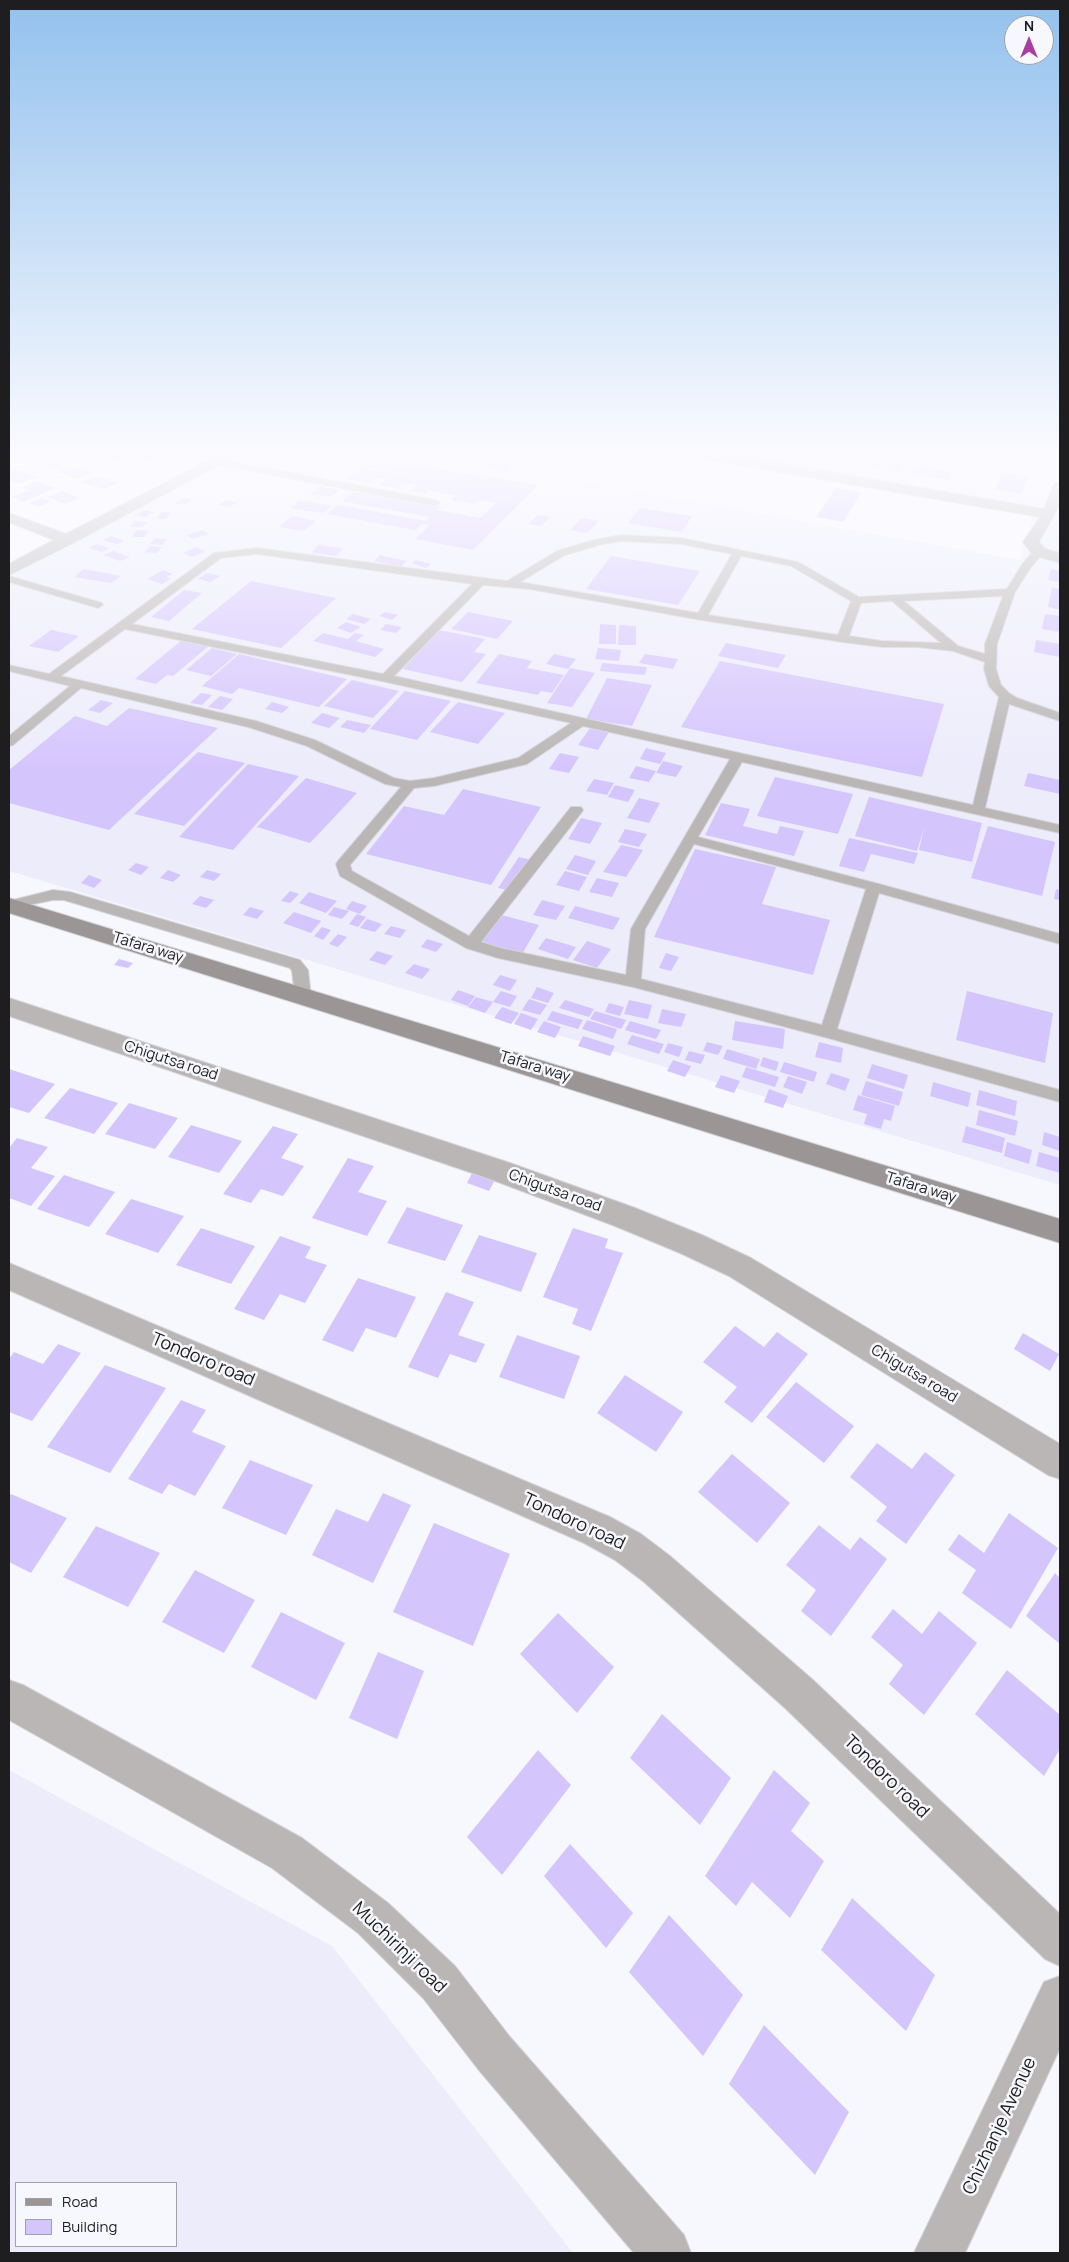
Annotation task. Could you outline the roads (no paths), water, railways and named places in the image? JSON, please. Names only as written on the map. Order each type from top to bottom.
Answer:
[{"type":"street","points":[[9,570],[33,558]]},
{"type":"street","name":"Tafara way","points":[[9,905],[1060,1232]]},
{"type":"street","name":"Chigutsa road","points":[[9,1007],[500,1171],[625,1217],[691,1244],[740,1267],[1060,1463]]},
{"type":"street","name":"Tondoro road","points":[[9,1276],[597,1530],[628,1547],[657,1569],[799,1694],[1060,1944]]},
{"type":"street","name":"Muchirinji road","points":[[9,1699],[287,1854],[373,1918],[439,1982],[494,2053],[666,2253]]},
{"type":"street","name":"Chizhanje Avenue","points":[[939,2253],[1060,1998]]},
{"type":"lane","points":[[51,678],[215,558]]},
{"type":"lane","points":[[304,558],[480,582],[509,584],[842,639],[882,644],[917,644],[954,648],[991,660]]},
{"type":"lane","points":[[509,584],[552,558]]},
{"type":"lane","points":[[701,617],[735,558]]},
{"type":"lane","points":[[761,558],[794,564],[815,574],[857,600],[1010,592]]},
{"type":"lane","points":[[1034,558],[1010,592],[991,644],[993,680],[1005,696],[1013,701],[1060,717]]},
{"type":"lane","points":[[9,578],[98,605]]},
{"type":"lane","points":[[386,678],[480,582]]},
{"type":"lane","points":[[894,598],[954,648]]},
{"type":"lane","points":[[842,639],[857,600]]},
{"type":"lane","points":[[123,625],[386,678],[1060,829]]},
{"type":"lane","points":[[9,668],[252,724],[311,743],[390,781],[410,785],[434,782],[522,761],[581,722]]},
{"type":"lane","points":[[9,742],[78,684]]},
{"type":"lane","points":[[978,811],[1005,696]]},
{"type":"lane","points":[[633,982],[638,929],[738,757]]},
{"type":"lane","points":[[410,785],[343,864],[345,873],[471,944],[498,953],[633,982],[828,1032],[1060,1096]]},
{"type":"lane","points":[[471,944],[576,810]]},
{"type":"lane","points":[[690,839],[874,887],[1060,939]]},
{"type":"lane","points":[[828,1032],[874,887]]}]
